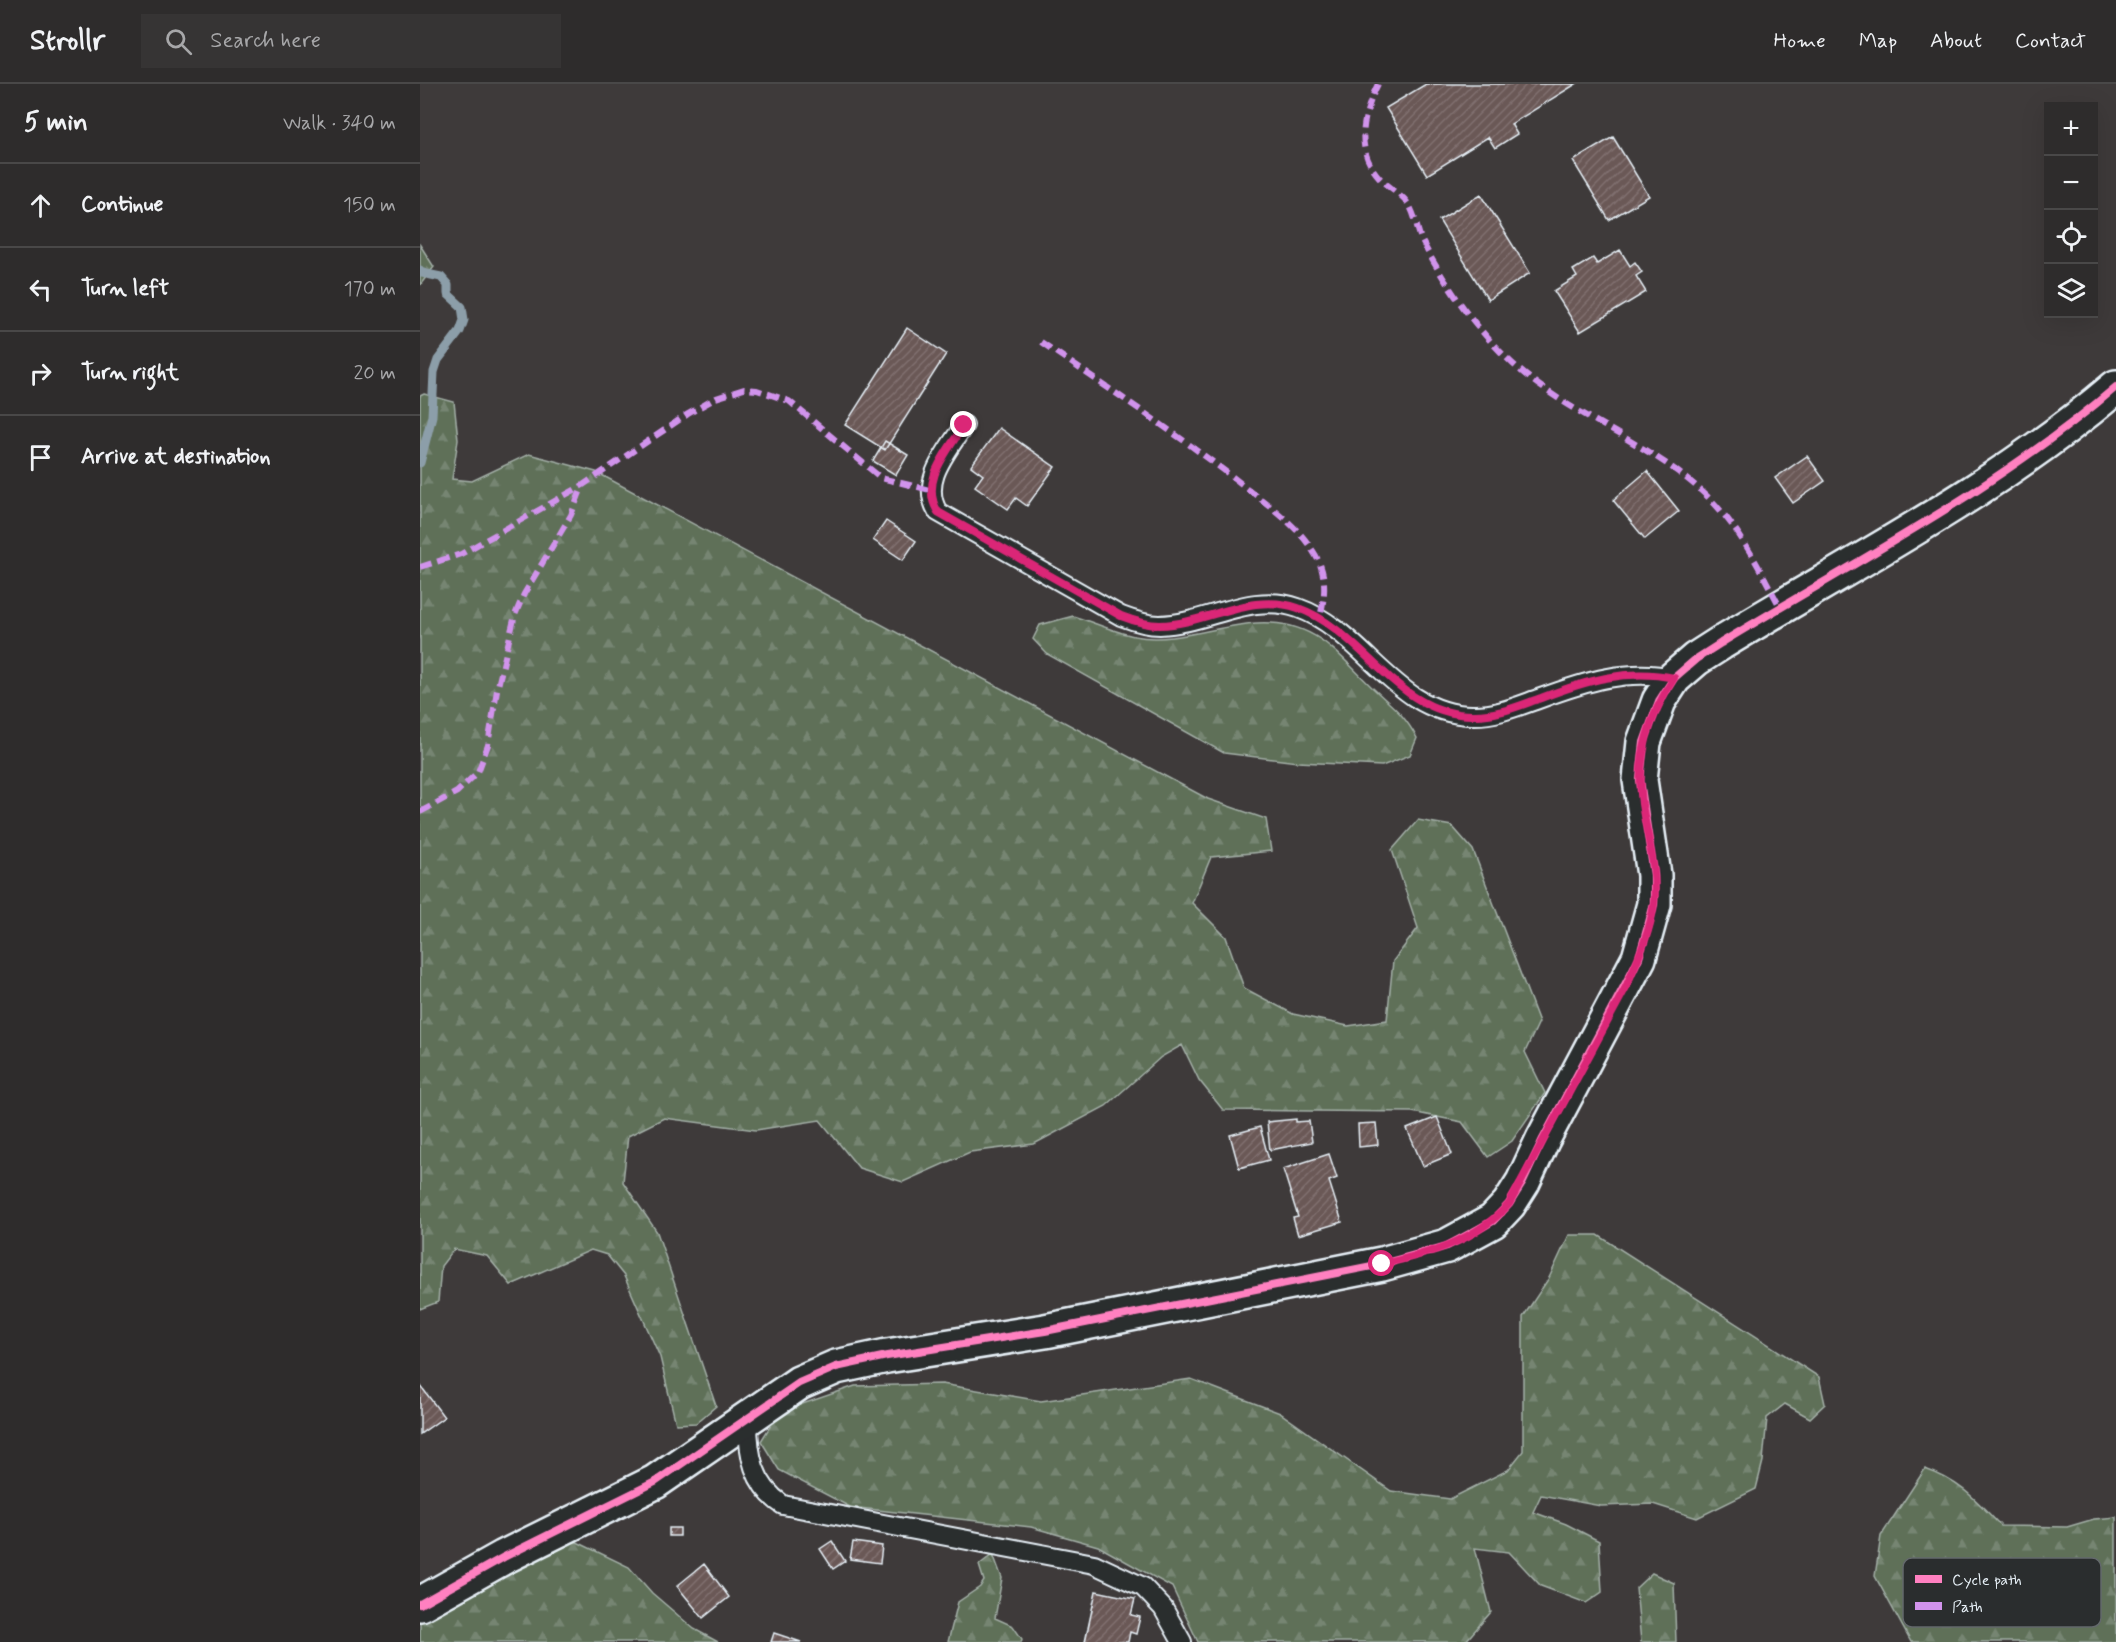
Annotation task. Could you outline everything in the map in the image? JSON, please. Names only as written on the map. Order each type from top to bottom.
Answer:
[{"type":"street","points":[[420,1604],[504,1557],[638,1491],[748,1420],[799,1383],[836,1367],[887,1356],[1045,1331],[1382,1264],[1447,1246],[1493,1221],[1509,1204],[1523,1182],[1553,1119],[1626,987],[1649,928],[1654,904],[1654,875],[1642,804],[1641,760],[1648,726],[1659,701],[1674,678],[1712,648],[1908,532],[2015,462],[2058,433],[2116,387]]},
{"type":"lane","points":[[964,425],[933,475],[930,490],[932,502],[938,512],[1121,616],[1141,623],[1160,625],[1258,604],[1296,607],[1330,624],[1405,691],[1438,709],[1456,714],[1491,715],[1578,685],[1626,674],[1649,673],[1674,678]]},
{"type":"lane","points":[[748,1420],[748,1448],[762,1486],[770,1496],[783,1505],[1094,1564],[1143,1587],[1163,1608],[1182,1642]]},
{"type":"green space","points":[[420,245],[434,267],[420,285]]},
{"type":"green space","points":[[424,394],[454,402],[458,440],[452,479],[472,481],[529,454],[596,472],[1208,799],[1266,819],[1271,851],[1211,857],[1192,903],[1226,937],[1244,988],[1293,1014],[1348,1026],[1387,1020],[1393,961],[1418,928],[1392,850],[1418,820],[1452,826],[1473,850],[1539,1022],[1525,1052],[1545,1093],[1512,1141],[1488,1157],[1462,1122],[1412,1112],[1223,1110],[1199,1080],[1182,1045],[1161,1057],[1106,1106],[1034,1144],[970,1152],[903,1182],[859,1168],[820,1120],[756,1130],[664,1118],[628,1136],[623,1182],[657,1232],[716,1406],[696,1423],[676,1424],[660,1357],[624,1276],[607,1255],[591,1250],[511,1285],[487,1256],[454,1249],[441,1266],[438,1302],[420,1309],[420,396]]},
{"type":"green space","points":[[1073,616],[1126,634],[1150,638],[1181,636],[1242,624],[1277,624],[1295,627],[1310,633],[1337,652],[1398,712],[1417,738],[1410,755],[1382,766],[1298,762],[1224,753],[1047,654],[1033,639],[1040,625]]},
{"type":"green space","points":[[1569,1235],[1598,1235],[1819,1377],[1825,1404],[1810,1418],[1785,1404],[1767,1418],[1763,1461],[1756,1489],[1697,1518],[1653,1504],[1601,1506],[1541,1495],[1533,1512],[1566,1524],[1599,1541],[1602,1592],[1586,1603],[1541,1586],[1509,1552],[1475,1548],[1491,1612],[1465,1642],[1198,1642],[1172,1587],[1098,1546],[1031,1527],[850,1507],[779,1470],[761,1441],[779,1412],[855,1386],[942,1384],[1041,1401],[1191,1379],[1280,1413],[1391,1491],[1450,1499],[1508,1470],[1523,1451],[1523,1317],[1549,1278]]},
{"type":"green space","points":[[1925,1469],[1958,1485],[2001,1526],[2067,1527],[2094,1519],[2116,1517],[2116,1642],[1911,1642],[1875,1576],[1881,1536]]},
{"type":"green space","points":[[575,1541],[629,1567],[652,1593],[694,1629],[718,1642],[420,1642],[420,1623],[447,1604]]},
{"type":"green space","points":[[993,1554],[1002,1578],[995,1618],[1013,1626],[1022,1639],[1021,1642],[948,1642],[958,1602],[980,1587],[984,1581],[979,1565]]},
{"type":"green space","points":[[1652,1573],[1674,1583],[1676,1642],[1641,1642],[1636,1588]]},
{"type":"building","points":[[1426,84],[1576,84],[1511,124],[1517,134],[1495,148],[1488,137],[1427,175],[1386,108]]},
{"type":"building","points":[[1613,137],[1649,196],[1609,220],[1573,161]]},
{"type":"building","points":[[1481,194],[1530,273],[1488,300],[1439,220]]},
{"type":"building","points":[[1620,250],[1630,266],[1635,262],[1642,272],[1636,276],[1646,292],[1580,332],[1554,291],[1577,277],[1573,270],[1593,258],[1597,264]]},
{"type":"building","points":[[907,328],[946,354],[885,450],[845,425]]},
{"type":"building","points":[[999,428],[1055,467],[1027,506],[1016,498],[1008,509],[975,486],[983,475],[971,466]]},
{"type":"building","points":[[885,441],[908,455],[896,475],[873,461]]},
{"type":"building","points":[[1807,456],[1825,481],[1793,503],[1775,478]]},
{"type":"building","points":[[1647,471],[1679,511],[1645,539],[1613,500]]},
{"type":"building","points":[[886,521],[916,541],[903,560],[873,540]]},
{"type":"building","points":[[1437,1117],[1452,1154],[1423,1166],[1407,1129]]},
{"type":"building","points":[[1296,1119],[1296,1122],[1309,1121],[1312,1142],[1270,1150],[1267,1122]]},
{"type":"building","points":[[1376,1123],[1378,1145],[1359,1147],[1358,1124]]},
{"type":"building","points":[[1260,1127],[1269,1160],[1239,1168],[1230,1135]]},
{"type":"building","points":[[1329,1154],[1337,1178],[1329,1181],[1342,1222],[1298,1235],[1293,1218],[1298,1217],[1283,1169]]},
{"type":"building","points":[[420,1385],[444,1417],[420,1434]]},
{"type":"building","points":[[669,1528],[680,1528],[680,1536],[669,1536]]},
{"type":"building","points":[[832,1541],[845,1561],[833,1569],[820,1549]]},
{"type":"building","points":[[853,1542],[882,1546],[880,1563],[850,1559]]},
{"type":"building","points":[[704,1564],[729,1597],[703,1618],[677,1586]]},
{"type":"building","points":[[1096,1591],[1135,1599],[1131,1615],[1140,1617],[1136,1634],[1130,1632],[1128,1642],[1085,1642]]},
{"type":"building","points":[[774,1633],[801,1642],[771,1642]]},
{"type":"waterway","points":[[420,270],[422,273],[441,277],[448,285],[448,294],[462,307],[464,320],[460,331],[438,360],[434,372],[432,416],[420,463]]},
{"type":"marked path","points":[[1378,84],[1365,119],[1363,131],[1366,155],[1379,177],[1409,205],[1421,239],[1432,259],[1475,323],[1513,364],[1536,383],[1664,462],[1711,500],[1741,537],[1780,607]]},
{"type":"marked path","points":[[1041,342],[1194,448],[1290,524],[1306,541],[1321,567],[1324,591],[1320,617]]},
{"type":"marked path","points":[[420,567],[461,554],[583,485],[688,414],[716,398],[744,389],[757,390],[789,401],[881,478],[930,490]]},
{"type":"marked path","points":[[420,812],[457,792],[478,772],[488,745],[497,690],[515,615],[524,594],[571,515],[583,485]]},
{"type":"cycle path","points":[[420,1604],[504,1557],[655,1482],[799,1383],[836,1367],[887,1356],[1045,1331],[1382,1264],[1447,1246],[1493,1221],[1509,1204],[1523,1182],[1543,1139],[1639,958],[1654,904],[1654,875],[1640,780],[1644,742],[1659,701],[1674,678],[1696,659],[1721,643],[1924,523],[2023,459],[2116,387]]},
{"type":"route","points":[[964,425],[933,475],[930,490],[932,502],[938,512],[1121,616],[1141,623],[1160,625],[1184,622],[1258,604],[1296,607],[1320,617],[1345,635],[1385,675],[1405,691],[1438,709],[1456,714],[1491,715],[1578,685],[1626,674],[1649,673],[1674,678],[1659,701],[1648,726],[1641,760],[1642,804],[1654,875],[1654,904],[1639,958],[1626,987],[1595,1040],[1543,1138],[1523,1182],[1509,1204],[1493,1221],[1447,1246],[1382,1264]]}]
